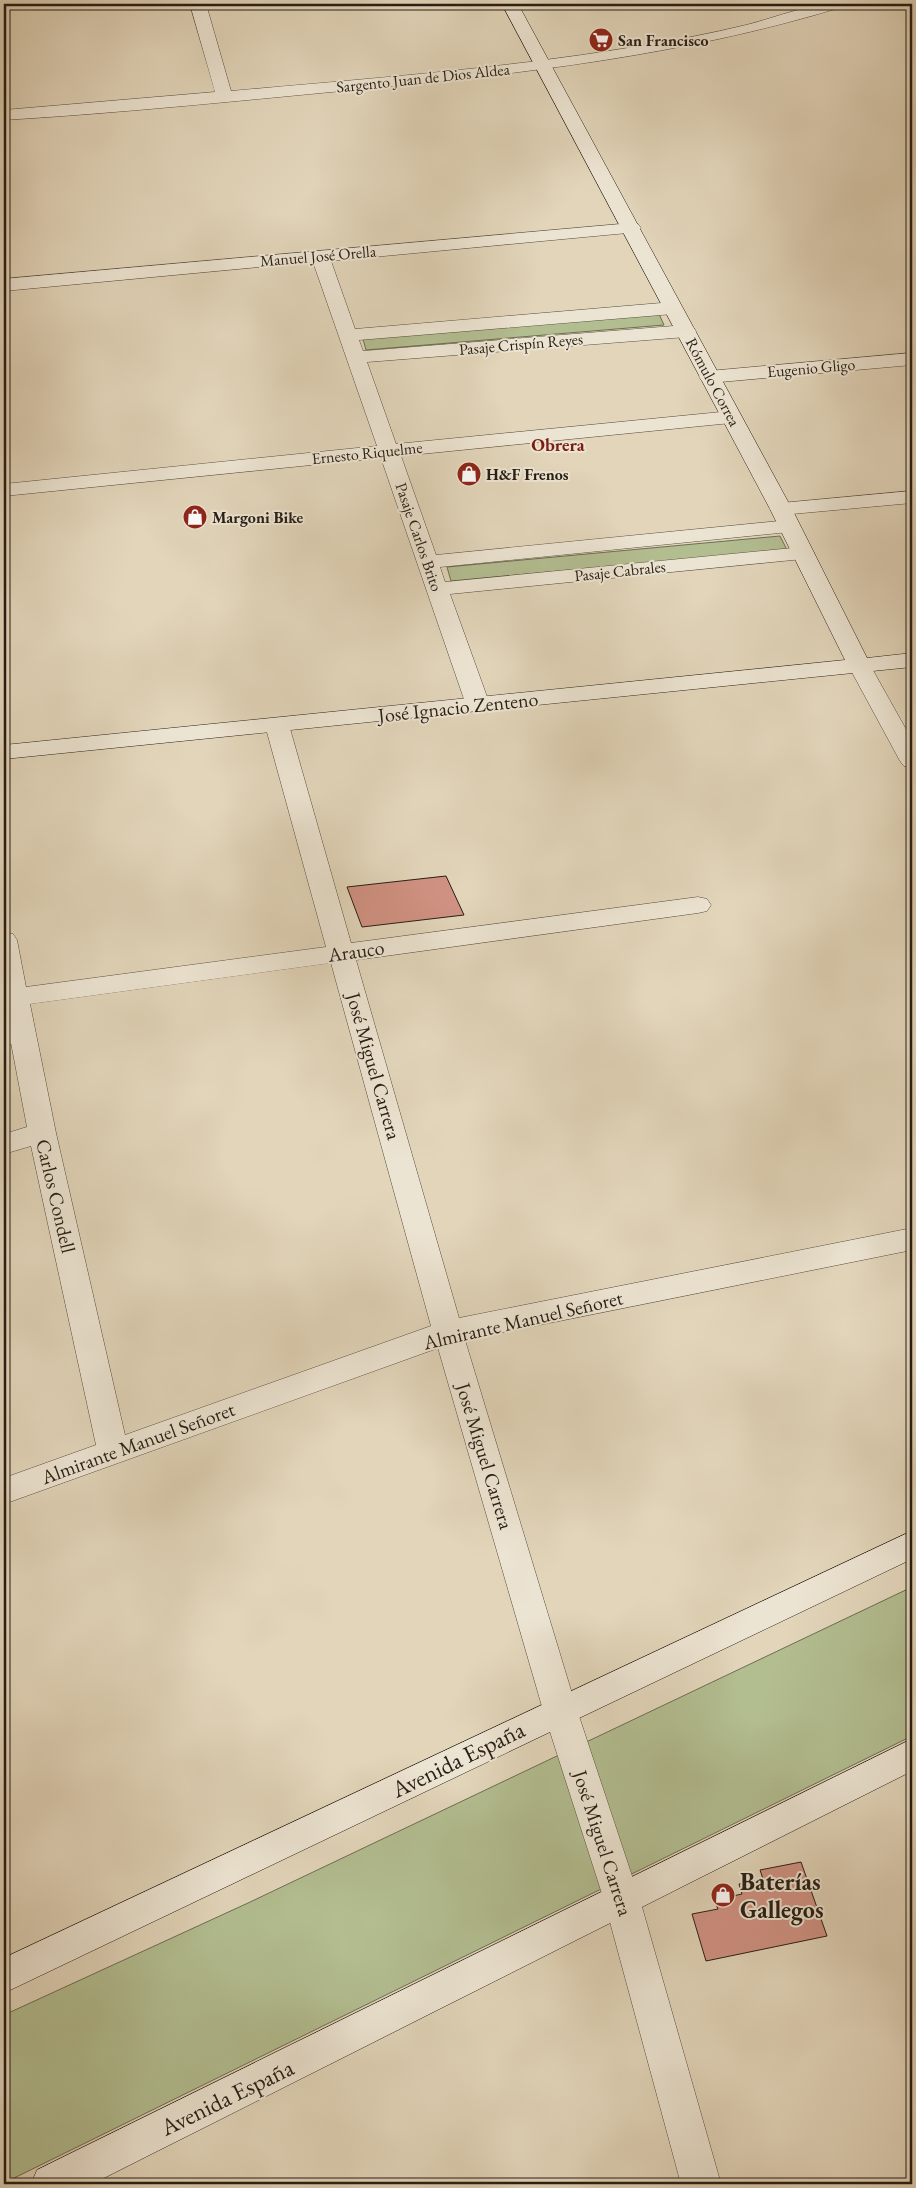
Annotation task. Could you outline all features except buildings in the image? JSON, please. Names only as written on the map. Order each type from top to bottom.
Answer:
[{"type":"street","points":[[198,4],[225,98]]},
{"type":"street","name":"Rómulo Correa","points":[[510,4],[632,228],[785,518],[859,665],[912,761]]},
{"type":"street","name":"Sargento Juan de Dios Aldea","points":[[4,115],[225,98],[543,65],[719,37],[772,25],[837,4]]},
{"type":"street","name":"Manuel José Orella","points":[[4,285],[632,228]]},
{"type":"street","name":"Pasaje Carlos Brito","points":[[320,256],[478,705]]},
{"type":"street","name":"Pasaje Crispín Reyes","points":[[348,335],[674,308]]},
{"type":"street","name":"Pasaje Crispín Reyes","points":[[356,357],[686,331]]},
{"type":"street","name":"Eugenio Gligo","points":[[709,376],[912,359]]},
{"type":"street","name":"Ernesto Riquelme","points":[[4,490],[731,417]]},
{"type":"street","name":"Pasaje Cabrales","points":[[428,562],[785,518],[912,497]]},
{"type":"street","name":"Pasaje Cabrales","points":[[437,589],[803,553]]},
{"type":"street","name":"José Ignacio Zenteno","points":[[4,752],[912,660]]},
{"type":"street","name":"José Miguel Carrera","points":[[277,725],[448,1332],[560,1710],[622,1900],[701,2184]]},
{"type":"street","name":"Arauco","points":[[15,997],[698,905]]},
{"type":"street","name":"Carlos Condell","points":[[4,940],[15,997],[13,1038],[42,1133],[113,1452]]},
{"type":"street","points":[[4,1144],[42,1133]]},
{"type":"street","name":"Almirante Manuel Señoret","points":[[4,1491],[448,1332],[912,1239]]},
{"type":"street","name":"Avenida España","points":[[4,1976],[912,1544]]},
{"type":"street","name":"Avenida España","points":[[51,2184],[912,1754]]},
{"type":"green space","points":[[659,314],[664,325],[366,350],[363,339]]},
{"type":"green space","points":[[780,536],[787,550],[451,581],[447,567]]},
{"type":"green space","points":[[912,1587],[912,1736],[4,2183],[4,2015],[248,1903]]},
{"type":"place","name":"San Francisco","points":[[601,40]]},
{"type":"place","name":"H&F Frenos","points":[[469,474]]},
{"type":"place","name":"Margoni Bike","points":[[195,517]]},
{"type":"place","name":"Baterías Gallegos","points":[[723,1895]]},
{"type":"district","name":"Obrera","points":[[558,444]]}]
